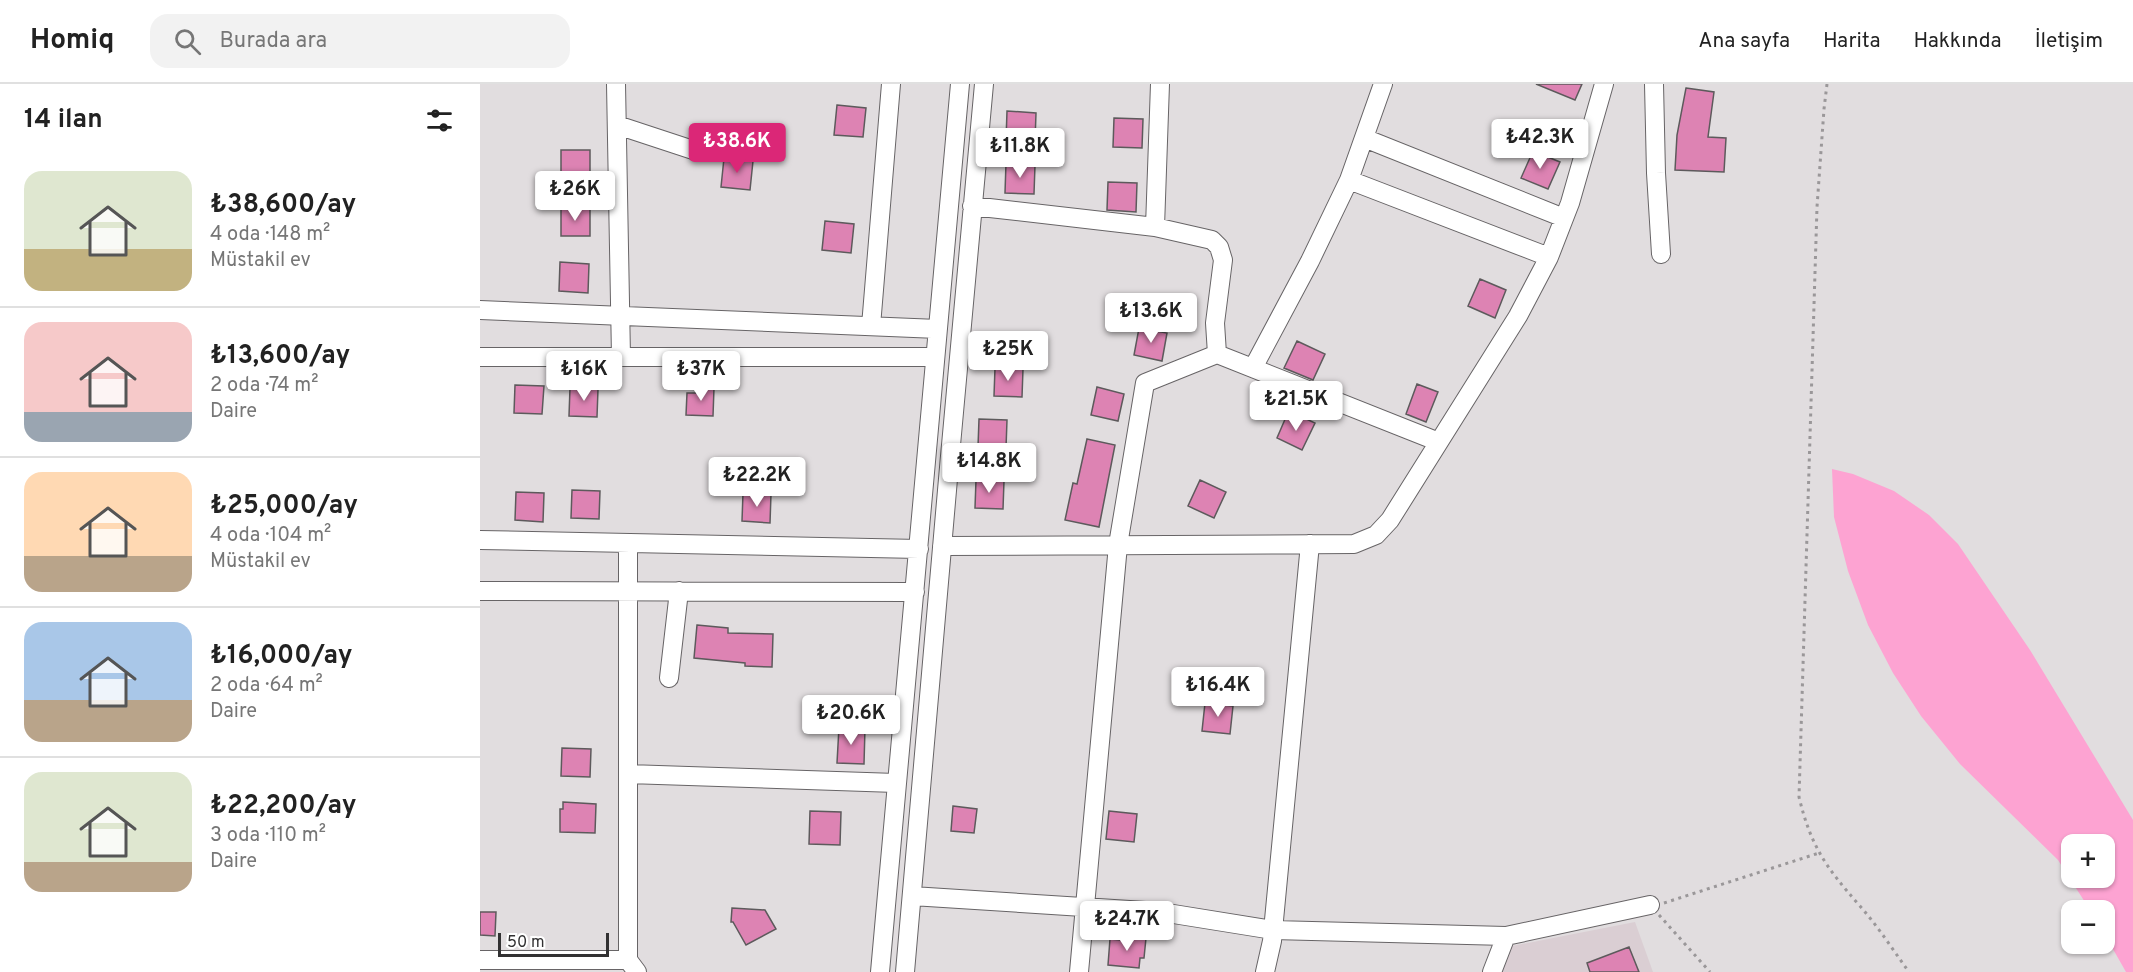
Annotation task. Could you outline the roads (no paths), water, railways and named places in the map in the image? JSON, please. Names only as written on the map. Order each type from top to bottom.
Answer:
[{"type":"street","points":[[616,84],[621,357]]},
{"type":"street","points":[[872,326],[891,84]]},
{"type":"street","points":[[880,972],[960,84]]},
{"type":"street","points":[[905,972],[984,84]]},
{"type":"street","points":[[1155,227],[1160,84]]},
{"type":"street","points":[[1252,368],[1311,261],[1349,180],[1383,84]]},
{"type":"street","points":[[942,546],[1354,544],[1376,535],[1390,520],[1518,316],[1549,257],[1564,218],[1604,84]]},
{"type":"street","points":[[1654,84],[1661,254]]},
{"type":"street","points":[[617,125],[696,151]]},
{"type":"street","points":[[1364,138],[1564,218]]},
{"type":"street","points":[[1349,180],[1549,257]]},
{"type":"street","points":[[972,206],[1155,227],[1208,237],[1219,247],[1223,260],[1215,323],[1217,354]]},
{"type":"street","points":[[480,310],[938,329]]},
{"type":"street","points":[[1079,972],[1118,545],[1145,383],[1217,354],[1438,442]]},
{"type":"street","points":[[480,357],[935,357]]},
{"type":"street","points":[[480,540],[919,549]]},
{"type":"street","points":[[480,960],[633,966],[628,774],[628,543]]},
{"type":"street","points":[[1266,972],[1273,930],[1310,544]]},
{"type":"street","points":[[480,591],[915,592]]},
{"type":"street","points":[[669,678],[679,591]]},
{"type":"street","points":[[628,774],[896,783]]},
{"type":"street","points":[[912,896],[1161,912],[1273,930],[1506,936],[1651,906]]},
{"type":"street","points":[[1492,972],[1506,936]]}]
